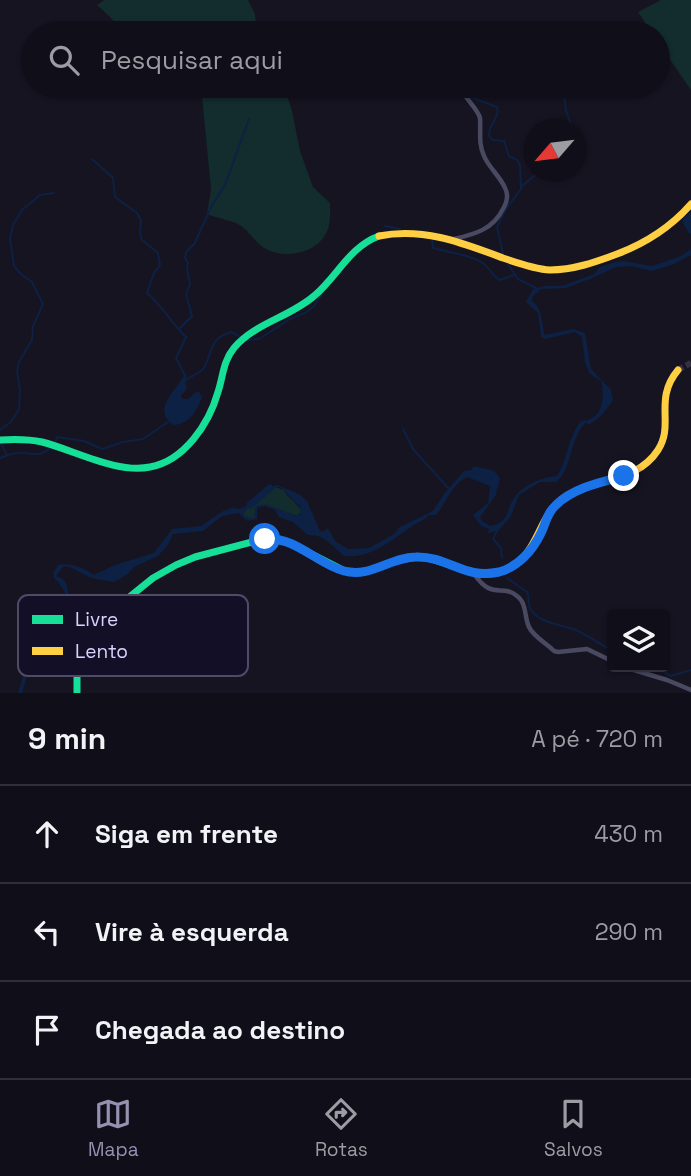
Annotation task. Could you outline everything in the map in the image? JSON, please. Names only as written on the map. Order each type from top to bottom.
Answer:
[{"type":"main road","points":[[0,440],[25,438],[134,468],[152,468],[165,464],[187,446],[207,417],[217,398],[227,360],[233,349],[246,338],[313,298],[360,246],[384,234],[414,233],[450,240],[536,268],[555,269],[578,266],[615,255],[673,224],[691,204]]},
{"type":"main road","points":[[129,595],[158,574],[183,561],[271,539],[293,545],[338,569],[350,572],[372,571],[393,562],[416,557],[435,559],[474,574],[502,571],[521,561],[540,535],[549,513],[567,496],[636,471],[653,457],[662,443],[665,386],[678,370]]},
{"type":"street","points":[[450,240],[471,235],[494,224],[505,206],[508,194],[483,155],[479,141],[479,114],[466,98]]},
{"type":"street","points":[[474,574],[488,590],[512,593],[519,597],[524,605],[530,630],[554,651],[587,649],[607,659]]},
{"type":"street","points":[[641,672],[691,690]]},
{"type":"green space","points":[[104,0],[248,0],[256,21],[113,21],[97,5]]},
{"type":"green space","points":[[661,0],[691,0],[691,90],[670,59],[670,21],[644,21],[638,12]]},
{"type":"green space","points":[[202,98],[288,98],[300,151],[313,187],[330,203],[327,231],[314,247],[290,254],[273,252],[262,246],[238,224],[207,214],[211,189]]},
{"type":"green space","points":[[275,487],[284,490],[302,512],[297,516],[267,505],[257,506],[254,519],[245,517],[243,512]]},
{"type":"water","points":[[691,249],[691,255],[651,271],[631,266],[616,267],[566,288],[541,289],[532,297],[540,312],[545,335],[573,329],[585,333],[591,369],[610,388],[613,400],[599,417],[588,425],[586,422],[580,430],[565,470],[556,482],[540,482],[519,495],[511,516],[498,531],[488,533],[489,529],[481,526],[473,515],[488,503],[490,486],[467,477],[453,489],[436,515],[428,515],[378,549],[356,556],[344,556],[324,539],[308,535],[293,522],[279,517],[275,510],[265,506],[257,508],[257,519],[247,521],[239,513],[222,516],[203,531],[173,534],[158,556],[134,567],[114,582],[91,578],[64,566],[56,576],[66,583],[69,595],[66,595],[54,578],[53,573],[58,565],[68,564],[94,575],[115,565],[154,553],[172,529],[201,526],[223,511],[249,505],[265,490],[277,485],[299,494],[307,501],[320,531],[328,528],[335,541],[348,549],[369,548],[394,534],[400,527],[433,511],[464,471],[478,469],[498,480],[496,495],[480,517],[490,526],[501,522],[522,489],[539,480],[557,476],[577,427],[581,421],[594,417],[598,412],[603,394],[601,381],[590,374],[585,362],[582,337],[575,332],[545,339],[541,337],[538,313],[526,302],[533,289],[562,286],[594,274],[600,267],[615,262],[652,266],[681,256]],"holes":[[[279,487],[300,506],[301,514],[297,516],[265,504],[255,507],[254,519],[245,517],[243,512],[264,494]]]},
{"type":"water","points":[[183,377],[187,378],[187,389],[181,395],[182,399],[188,399],[196,392],[202,397],[189,419],[174,425],[167,419],[165,407]]},
{"type":"water","points":[[23,676],[27,676],[22,693],[18,693]]},
{"type":"waterway","points":[[473,98],[497,107],[497,115],[489,136],[493,140],[504,141],[509,156],[520,165],[521,189],[497,227],[503,254]]},
{"type":"waterway","points":[[564,98],[569,119]]},
{"type":"waterway","points":[[179,329],[192,316],[186,294],[190,284],[186,252],[195,243],[211,207],[225,185],[249,119]]},
{"type":"waterway","points":[[92,159],[113,178],[115,197],[137,213],[141,221],[142,240],[158,253],[160,265],[147,293],[186,337],[176,358],[186,378]]},
{"type":"waterway","points":[[522,186],[527,182]]},
{"type":"waterway","points":[[0,430],[11,422],[19,409],[19,362],[32,340],[33,326],[43,304],[32,282],[14,266],[10,239],[13,225],[22,210],[40,195],[54,193]]},
{"type":"waterway","points":[[691,216],[686,221],[691,230]]},
{"type":"waterway","points":[[385,226],[400,229]]},
{"type":"waterway","points":[[432,240],[433,248],[478,261],[500,280],[514,275]]},
{"type":"waterway","points":[[506,261],[518,279],[536,288]]},
{"type":"waterway","points":[[245,340],[259,339],[290,319],[307,312],[323,292]]},
{"type":"waterway","points":[[185,381],[204,368],[218,338],[231,332],[241,337]]},
{"type":"waterway","points":[[55,443],[57,437],[84,441],[102,449],[143,439],[168,422]]},
{"type":"waterway","points":[[403,429],[413,449],[449,489]]},
{"type":"waterway","points":[[0,442],[7,455]]},
{"type":"waterway","points":[[0,458],[18,453],[41,454],[51,447]]},
{"type":"waterway","points":[[475,470],[492,474],[496,479],[495,485]]},
{"type":"waterway","points":[[250,505],[270,488]]},
{"type":"waterway","points":[[498,529],[493,539],[501,548],[502,558]]},
{"type":"waterway","points":[[507,578],[527,592],[530,608],[539,618],[578,631],[607,648]]},
{"type":"waterway","points":[[664,672],[671,676],[691,670]]},
{"type":"tunnel","points":[[678,370],[691,363]]},
{"type":"traffic: fast","points":[[0,440],[42,442],[124,467],[150,467],[174,457],[193,439],[208,416],[225,364],[242,339],[305,303],[359,247],[379,236]]},
{"type":"traffic: fast","points":[[132,595],[153,578],[176,565],[195,557],[259,540],[273,539],[292,544],[345,571],[364,572],[398,560],[416,557],[453,566]]},
{"type":"traffic: fast","points":[[77,676],[77,693]]},
{"type":"traffic: slow","points":[[379,236],[427,235],[458,242],[532,267],[559,270],[593,263],[638,245],[657,234],[691,204]]},
{"type":"traffic: slow","points":[[453,566],[472,572],[505,570],[525,555],[548,515],[564,498],[639,469],[649,461],[663,440],[667,392],[678,370]]},
{"type":"route","points":[[265,539],[276,539],[293,545],[338,569],[350,572],[365,573],[393,562],[416,557],[435,559],[474,574],[499,572],[527,555],[540,535],[549,513],[561,500],[578,491],[624,476]]}]
